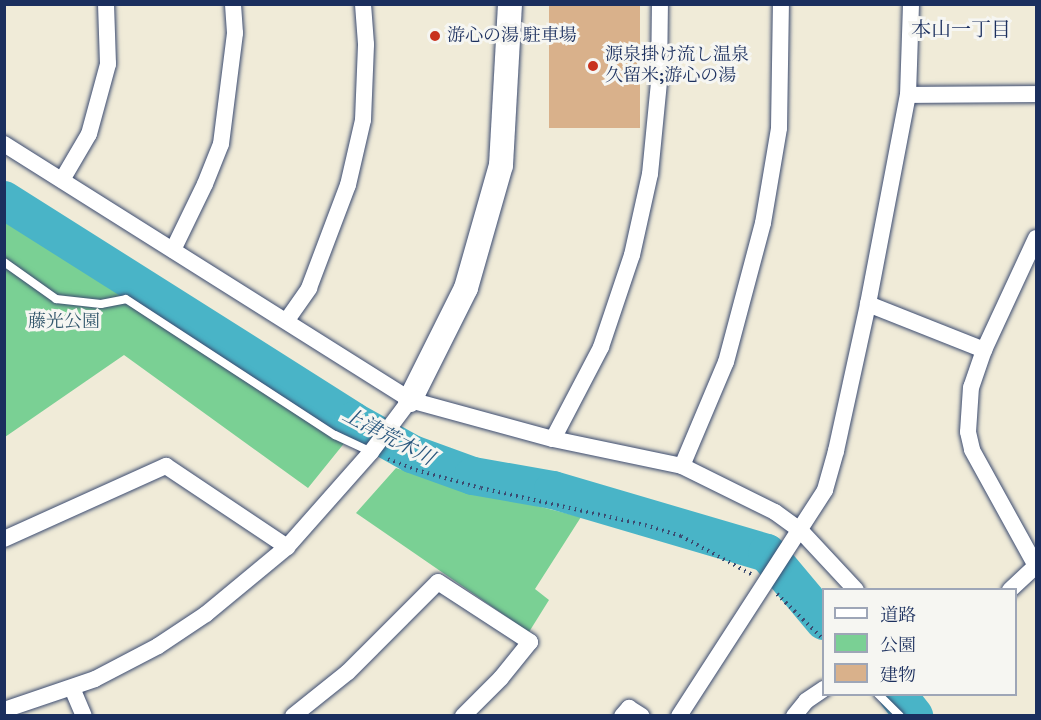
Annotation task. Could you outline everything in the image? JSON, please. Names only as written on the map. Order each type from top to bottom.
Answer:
[{"type":"street","points":[[62,180],[89,134],[108,64],[106,4]]},
{"type":"street","points":[[173,250],[206,184],[221,144],[235,33],[232,4]]},
{"type":"street","points":[[287,320],[309,288],[348,185],[363,120],[366,45],[363,4]]},
{"type":"street","points":[[4,710],[95,679],[158,646],[206,614],[287,547],[371,452],[410,400],[466,288],[501,165],[510,4]]},
{"type":"street","points":[[553,439],[601,347],[632,255],[650,174],[659,82],[660,4]]},
{"type":"street","points":[[682,466],[726,362],[763,223],[779,128],[781,4]]},
{"type":"street","points":[[679,716],[825,490],[868,304],[908,95],[911,4]]},
{"type":"street","points":[[908,95],[1036,94]]},
{"type":"street","points":[[4,144],[287,320],[410,400],[553,439],[682,466],[775,512],[800,531],[854,588]]},
{"type":"street","points":[[1012,588],[1036,566],[972,450],[968,432],[971,387],[984,350],[1031,263],[1036,238]]},
{"type":"street","points":[[868,304],[984,350]]},
{"type":"street","points":[[4,539],[166,466],[287,547]]},
{"type":"street","points":[[293,716],[348,672],[438,582],[530,642],[501,678],[463,716]]},
{"type":"street","points":[[72,688],[84,716]]},
{"type":"street","points":[[794,716],[806,700],[822,690]]},
{"type":"street","points":[[622,716],[630,708],[642,716]]},
{"type":"lane","points":[[4,262],[56,299],[101,304],[126,299],[335,435],[371,452]]},
{"type":"lane","points":[[881,696],[900,716]]},
{"type":"path","points":[[371,452],[416,470],[481,488],[645,525],[681,536],[766,584],[822,638]]},
{"type":"green space","name":"藤光公園","points":[[4,212],[350,436],[308,488],[124,355],[5,437]]},
{"type":"green space","points":[[396,468],[433,480],[581,517],[535,589],[549,600],[529,632],[356,513]]},
{"type":"building","name":"源泉掛け流し温泉 久留米;游心の湯","points":[[549,4],[640,4],[640,128],[549,128]]},
{"type":"waterway","name":"上津荒木川","points":[[4,200],[353,421],[412,454],[473,476],[553,490],[767,553],[822,619]]},
{"type":"waterway","name":"上津荒木川","points":[[899,696],[914,716]]},
{"type":"place","name":"游心の湯 駐車場","points":[[435,36]]},
{"type":"place","name":"源泉掛け流し温泉 久留米;游心の湯","points":[[593,66]]},
{"type":"district","name":"本山一丁目","points":[[961,30]]}]
